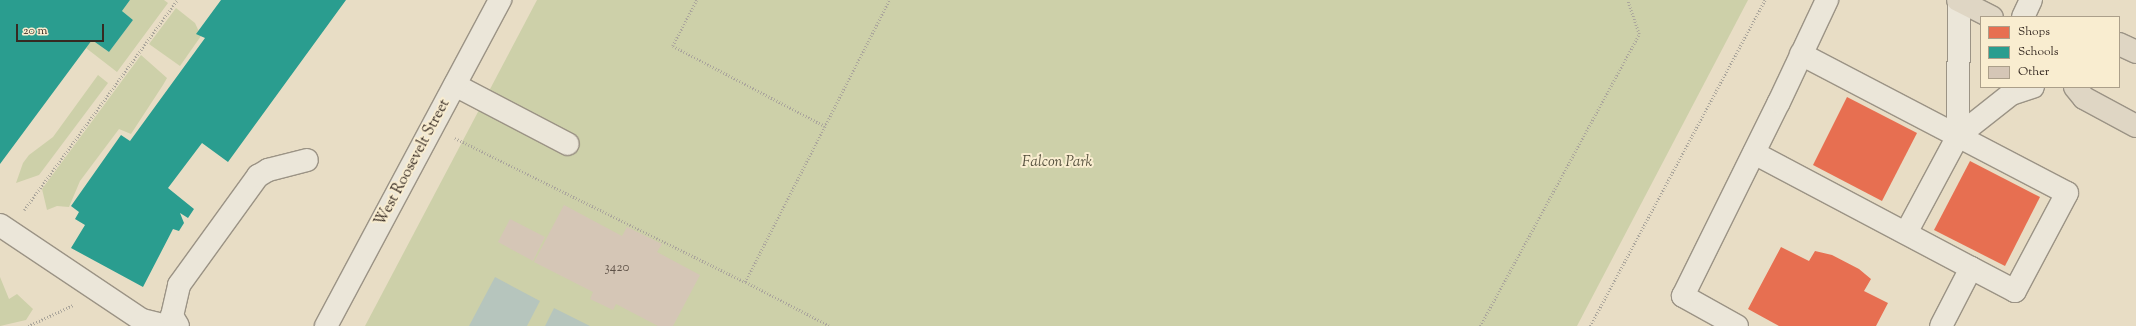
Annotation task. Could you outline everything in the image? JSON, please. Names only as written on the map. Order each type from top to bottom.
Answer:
[{"type":"main road","points":[[1959,0],[1990,16]]},
{"type":"main road","points":[[2120,44],[2136,52]]},
{"type":"main road","points":[[2076,88],[2084,98],[2136,126]]},
{"type":"street","name":"West Roosevelt Street","points":[[326,326],[500,0]]},
{"type":"street","points":[[1737,326],[1683,296],[1754,153],[1826,0]]},
{"type":"street","points":[[1958,136],[1959,0]]},
{"type":"street","points":[[2023,16],[2031,0]]},
{"type":"street","points":[[1754,153],[2015,291],[2067,193],[1801,54]]},
{"type":"street","points":[[455,85],[568,144]]},
{"type":"street","points":[[1906,233],[1958,136],[2011,94],[2030,88]]},
{"type":"street","points":[[178,326],[172,316],[179,284],[258,176],[268,170],[307,160]]},
{"type":"street","points":[[4,228],[142,320],[166,326]]},
{"type":"street","points":[[1941,326],[1971,268]]},
{"type":"path","points":[[4,228],[177,0]]},
{"type":"path","points":[[697,0],[673,46],[825,126]]},
{"type":"path","points":[[745,282],[889,0]]},
{"type":"path","points":[[1480,326],[1639,34],[1627,0]]},
{"type":"path","points":[[1590,326],[1765,0]]},
{"type":"path","points":[[433,127],[745,282],[829,326]]},
{"type":"path","points":[[28,326],[99,292]]},
{"type":"green space","points":[[130,0],[164,0],[168,3],[117,72],[86,48],[92,40],[109,52],[133,20],[122,11]]},
{"type":"green space","name":"Falcon Park","points":[[537,0],[1748,0],[1577,326],[365,326]]},
{"type":"green space","points":[[176,8],[195,23],[201,36],[180,66],[149,44]]},
{"type":"green space","points":[[141,55],[167,78],[163,85],[131,134],[119,129],[80,181],[69,207],[57,206],[47,210],[42,189]]},
{"type":"green space","points":[[98,75],[108,83],[39,175],[16,183],[23,163],[29,155],[53,137]]},
{"type":"green space","points":[[0,277],[9,299],[17,294],[33,309],[26,320],[0,326]]},
{"type":"shaded area","points":[[495,277],[540,301],[527,326],[469,326]]},
{"type":"shaded area","points":[[554,308],[590,326],[545,326]]},
{"type":"building: Shops","points":[[1847,97],[1917,133],[1882,201],[1813,165]]},
{"type":"building: Shops","points":[[1970,161],[2040,197],[2005,266],[1934,230]]},
{"type":"building: Shops","points":[[1781,247],[1809,261],[1815,251],[1832,255],[1859,269],[1871,279],[1864,291],[1888,303],[1876,326],[1779,326],[1748,309]]},
{"type":"building: Schools","points":[[0,0],[130,0],[122,11],[133,20],[109,52],[92,40],[0,164]]},
{"type":"building: Schools","points":[[221,0],[346,0],[228,162],[202,143],[168,188],[194,209],[188,218],[180,213],[184,223],[179,231],[173,229],[143,287],[71,248],[85,225],[75,219],[79,212],[71,206],[121,135],[130,141],[205,38],[196,34]]},
{"type":"building: Other","points":[[564,205],[622,236],[627,227],[662,244],[657,252],[700,275],[673,326],[658,326],[616,304],[613,310],[590,299],[593,292],[534,262]]},
{"type":"building: Other","points":[[510,219],[545,237],[533,261],[498,242]]}]
